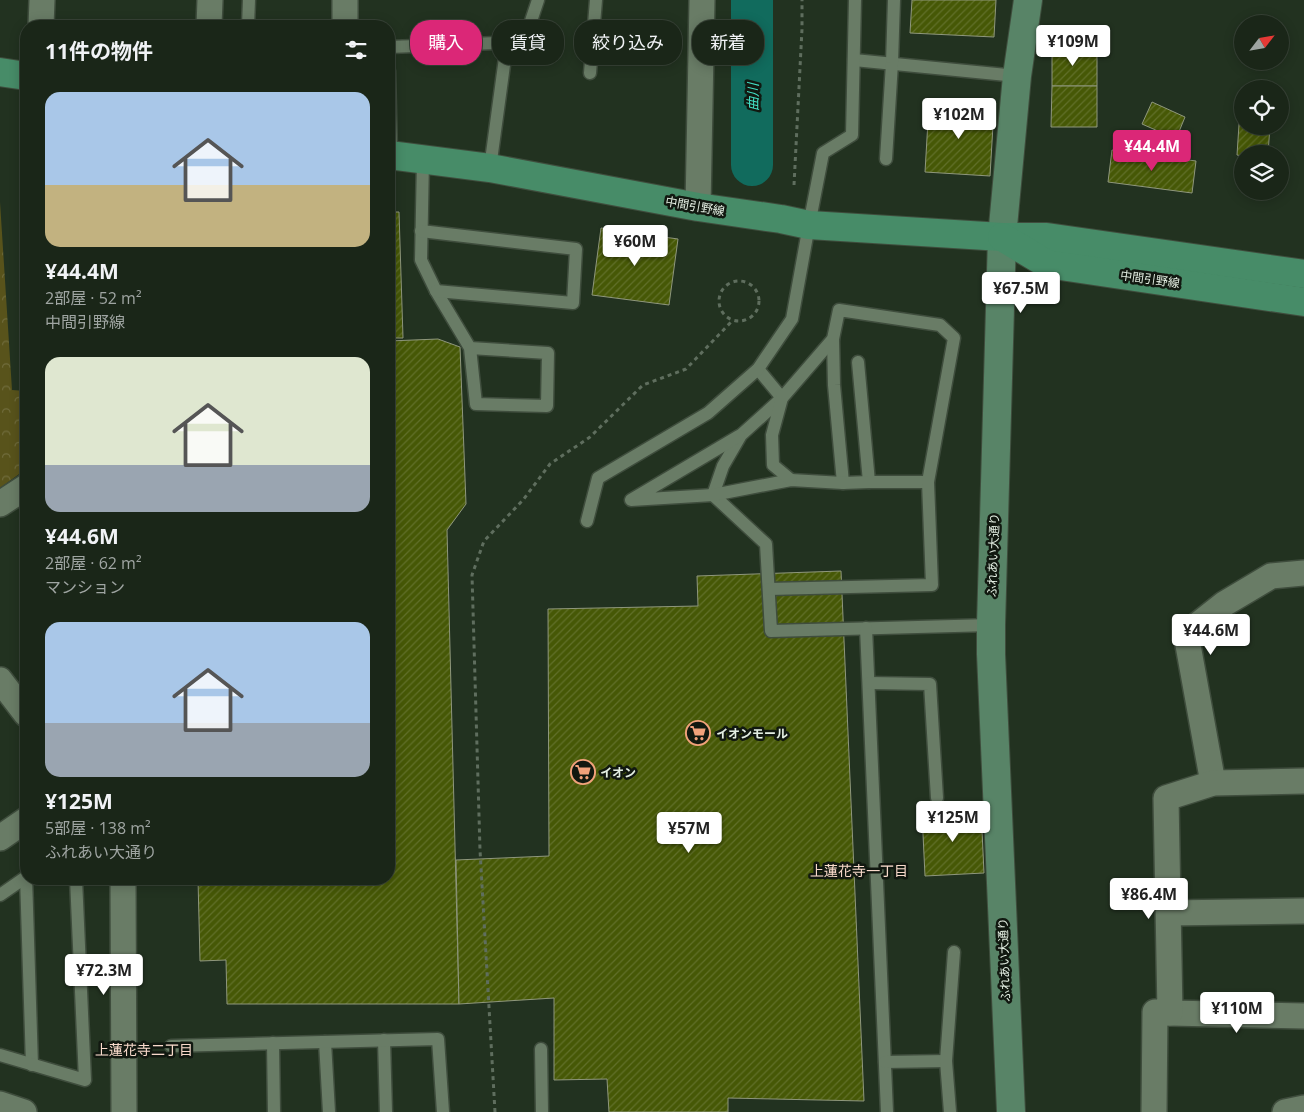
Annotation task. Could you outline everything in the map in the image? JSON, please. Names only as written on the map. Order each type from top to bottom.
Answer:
[{"type":"main road","points":[[0,72],[20,75]]},
{"type":"main road","name":"中間引野線","points":[[395,157],[490,168],[809,225],[1002,237],[1047,237],[1304,274]]},
{"type":"main road","name":"中間引野線","points":[[1002,237],[1047,264],[1304,302]]},
{"type":"street","points":[[42,0],[42,20]]},
{"type":"street","points":[[210,0],[210,20]]},
{"type":"street","points":[[345,0],[345,20]]},
{"type":"street","points":[[702,0],[706,208]]},
{"type":"street","name":"ふれあい大通り","points":[[1011,1112],[991,625],[1002,237],[1016,76],[1028,0]]},
{"type":"street","points":[[0,504],[20,491]]},
{"type":"street","points":[[1213,783],[1186,634],[1224,604],[1271,576],[1304,573]]},
{"type":"street","points":[[0,680],[20,706]]},
{"type":"street","points":[[1170,1012],[1166,798],[1213,783],[1304,781]]},
{"type":"street","points":[[0,838],[20,824]]},
{"type":"street","points":[[123,885],[124,1112]]},
{"type":"street","points":[[1169,913],[1304,911]]},
{"type":"street","points":[[1154,1112],[1155,1012],[1304,1016]]},
{"type":"street","points":[[0,1104],[24,1112]]},
{"type":"street","points":[[1286,1112],[1304,1108]]},
{"type":"lane","points":[[248,20],[249,0]]},
{"type":"lane","points":[[531,20],[538,0]]},
{"type":"lane","points":[[590,73],[596,0]]},
{"type":"lane","points":[[587,521],[598,478],[708,413],[758,369],[792,319],[824,153],[852,135],[855,0]]},
{"type":"lane","points":[[886,159],[894,0]]},
{"type":"lane","points":[[395,47],[492,44]]},
{"type":"lane","points":[[854,60],[1016,76]]},
{"type":"lane","points":[[490,168],[504,65]]},
{"type":"lane","points":[[423,160],[421,260],[436,291],[470,348],[476,404],[547,406],[548,353],[470,348]]},
{"type":"lane","points":[[421,231],[576,249],[573,303],[436,291]]},
{"type":"lane","points":[[769,589],[932,585],[928,482],[954,338],[940,325],[839,310],[833,339],[834,384],[843,483]]},
{"type":"lane","points":[[833,339],[782,398],[740,435],[631,500],[714,495],[791,480],[843,483],[928,482]]},
{"type":"lane","points":[[858,362],[869,482]]},
{"type":"lane","points":[[758,369],[782,398]]},
{"type":"lane","points":[[782,398],[772,435],[774,465],[791,480]]},
{"type":"lane","points":[[714,495],[723,466],[740,435]]},
{"type":"lane","points":[[714,495],[766,544],[771,631],[991,625]]},
{"type":"lane","points":[[866,628],[887,1112]]},
{"type":"lane","points":[[869,683],[930,684],[937,798]]},
{"type":"lane","points":[[0,895],[20,881]]},
{"type":"lane","points":[[26,885],[32,1065]]},
{"type":"lane","points":[[0,1055],[85,1080],[76,885]]},
{"type":"lane","points":[[950,1112],[946,1061],[954,952]]},
{"type":"lane","points":[[171,1046],[438,1038],[443,1112]]},
{"type":"lane","points":[[384,1040],[386,1112]]},
{"type":"lane","points":[[325,1042],[329,1112]]},
{"type":"lane","points":[[273,1043],[274,1112]]},
{"type":"lane","points":[[541,1049],[542,1112]]},
{"type":"lane","points":[[884,1062],[946,1061]]},
{"type":"path","points":[[794,185],[802,0]]},
{"type":"path","points":[[744,281],[756,291],[758,306],[748,318],[741,321],[733,320],[721,310],[719,295],[729,283],[744,281]]},
{"type":"path","points":[[495,1112],[480,850],[472,575],[484,541],[523,500],[550,464],[590,437],[643,384],[686,370],[733,320]]},
{"type":"green space","points":[[0,202],[12,390],[20,391],[20,473],[0,488]]},
{"type":"building","points":[[912,0],[996,0],[994,37],[910,33]]},
{"type":"building","points":[[1075,42],[1075,55],[1097,55],[1097,86],[1052,86],[1052,43]]},
{"type":"building","points":[[1052,86],[1097,86],[1097,127],[1051,127]]},
{"type":"building","points":[[1152,102],[1185,117],[1176,139],[1142,124]]},
{"type":"building","points":[[929,104],[994,108],[990,176],[925,172]]},
{"type":"building","points":[[1238,135],[1269,135],[1269,145],[1238,145]]},
{"type":"building","points":[[1112,150],[1196,161],[1192,193],[1108,182]]},
{"type":"building","points":[[395,212],[399,212],[403,338],[395,338]]},
{"type":"building","points":[[601,228],[678,239],[669,305],[592,295]]},
{"type":"building","points":[[438,339],[460,347],[466,504],[447,530],[459,1004],[227,1004],[226,960],[200,961],[198,885],[395,885],[395,341]]},
{"type":"building","name":"イオンモール","points":[[841,571],[864,1101],[728,1098],[728,1112],[609,1112],[607,1079],[554,1080],[554,998],[459,1004],[456,860],[549,856],[548,609],[698,606],[697,576]]},
{"type":"building","points":[[981,810],[984,873],[925,876],[922,813]]},
{"type":"waterway","name":"曲川","points":[[752,0],[752,165]]},
{"type":"place","name":"イオンモール","points":[[698,733]]},
{"type":"place","name":"イオン","points":[[583,772]]},
{"type":"district","name":"上蓮花寺一丁目","points":[[859,870]]},
{"type":"district","name":"上蓮花寺二丁目","points":[[144,1049]]}]
